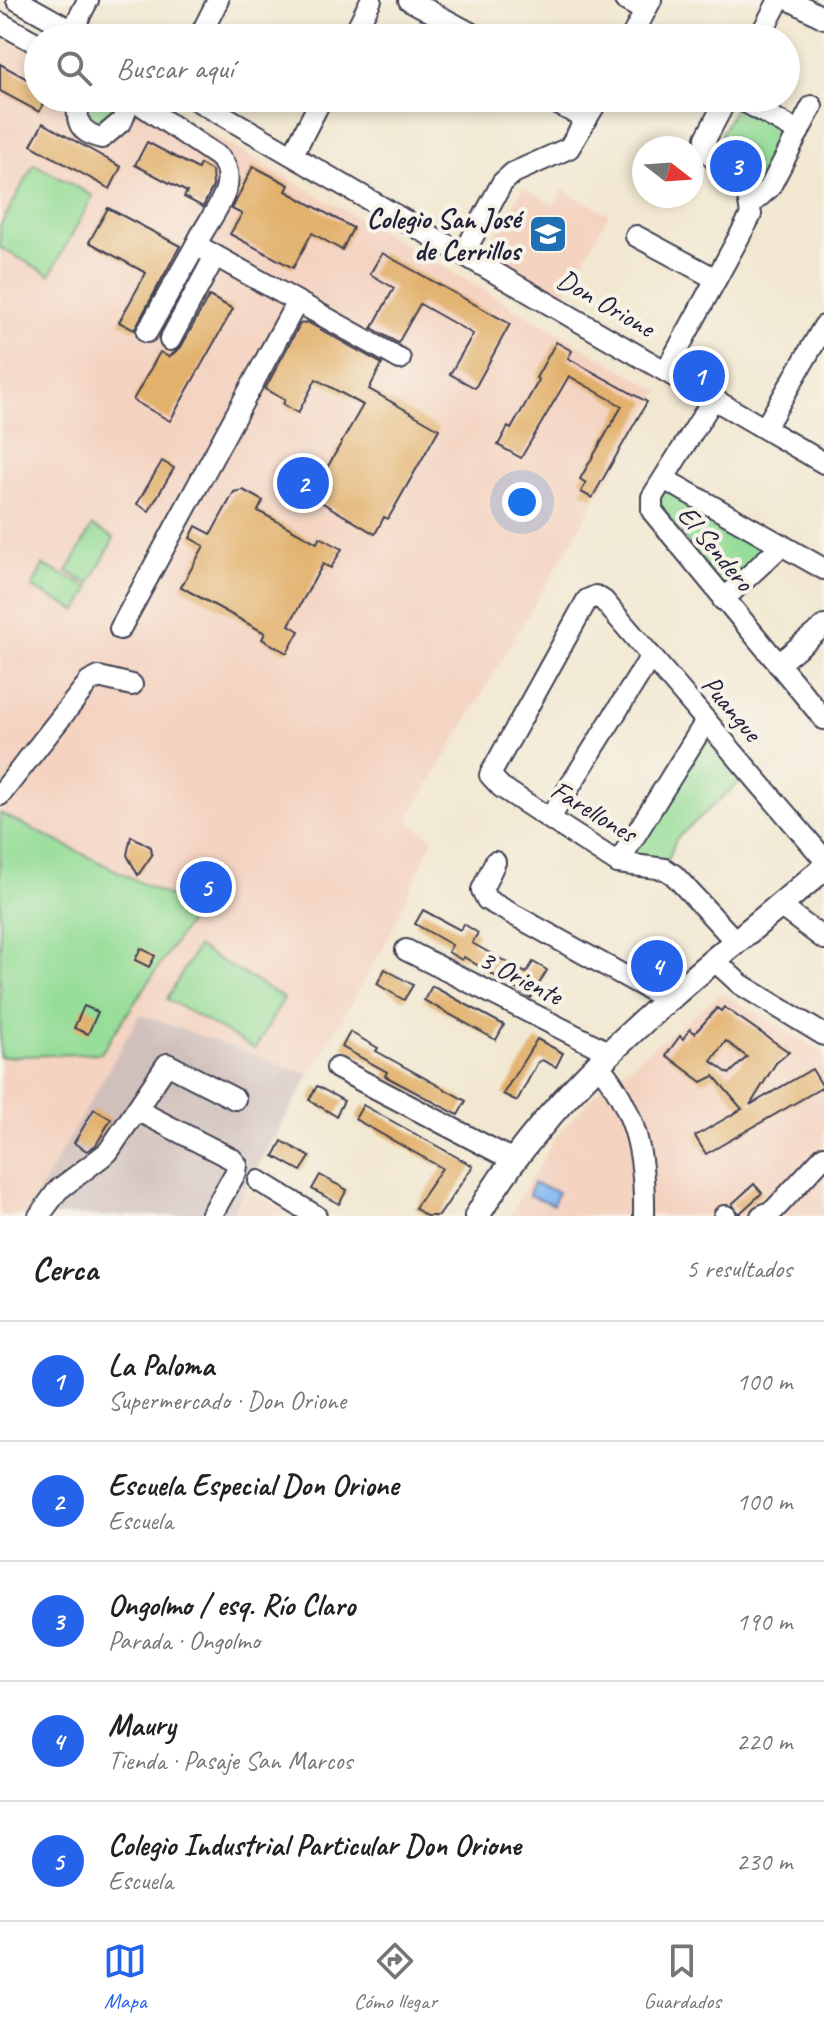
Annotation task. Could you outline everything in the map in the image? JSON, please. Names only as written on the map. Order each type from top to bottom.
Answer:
[{"type":"main road","points":[[477,1216],[513,1160],[604,1059],[824,868]]},
{"type":"street","points":[[17,0],[61,24]]},
{"type":"street","points":[[82,24],[88,0]]},
{"type":"street","points":[[206,24],[218,0]]},
{"type":"street","points":[[409,0],[454,24]]},
{"type":"street","points":[[625,0],[648,6],[638,24]]},
{"type":"street","points":[[766,24],[779,0]]},
{"type":"street","points":[[790,0],[824,18]]},
{"type":"street","points":[[358,24],[367,1]]},
{"type":"street","points":[[0,23],[24,36]]},
{"type":"street","points":[[751,204],[770,187],[812,106]]},
{"type":"street","points":[[76,112],[78,125],[91,136],[102,138],[122,121],[126,112]]},
{"type":"street","points":[[147,332],[230,183],[229,169],[220,158],[152,112]]},
{"type":"street","name":"Don Orione","points":[[218,112],[824,463]]},
{"type":"street","points":[[293,154],[315,112]]},
{"type":"street","points":[[573,112],[587,119]]},
{"type":"street","points":[[464,253],[508,177],[569,148],[591,112]]},
{"type":"street","points":[[666,371],[751,215],[751,204],[745,192],[705,149],[706,138],[720,112]]},
{"type":"street","points":[[763,112],[799,132]]},
{"type":"street","points":[[636,236],[716,279]]},
{"type":"street","points":[[196,245],[400,359]]},
{"type":"street","points":[[170,340],[215,256]]},
{"type":"street","points":[[120,629],[297,302]]},
{"type":"street","points":[[765,428],[824,326]]},
{"type":"street","name":"El Sendero","points":[[714,398],[650,504],[655,519],[824,719]]},
{"type":"street","points":[[664,479],[824,569]]},
{"type":"street","points":[[723,600],[782,545]]},
{"type":"street","name":"Puangue","points":[[493,780],[491,769],[584,604],[590,596],[596,596],[824,859]]},
{"type":"street","points":[[778,664],[824,626]]},
{"type":"street","points":[[550,818],[651,656]]},
{"type":"street","points":[[0,795],[89,682],[99,677],[132,685]]},
{"type":"street","points":[[618,863],[706,721]]},
{"type":"street","name":"Farellones","points":[[493,780],[618,863],[665,869],[674,875],[737,943]]},
{"type":"street","points":[[495,862],[482,890],[487,900],[670,1001]]},
{"type":"street","points":[[780,906],[824,939]]},
{"type":"street","name":"3 Oriente","points":[[406,950],[604,1059]]},
{"type":"street","points":[[715,961],[740,984],[824,1035]]},
{"type":"street","points":[[604,1059],[630,1110],[645,1179],[644,1216]]},
{"type":"street","points":[[39,1216],[58,1190],[108,1152],[167,1064],[235,1099]]},
{"type":"street","points":[[337,1068],[513,1160]]},
{"type":"street","points":[[137,1110],[232,1159],[237,1165],[211,1216]]},
{"type":"street","points":[[761,1216],[774,1210],[824,1156]]},
{"type":"street","points":[[259,1181],[316,1216]]},
{"type":"shaded area","points":[[0,14],[24,29],[24,112],[172,112],[660,391],[408,820],[433,839],[390,935],[310,1075],[140,1014],[25,1216],[0,1216]]},
{"type":"shaded area","name":"Colegio San José de Cerrillos","points":[[523,187],[554,205],[563,190],[609,214],[564,295],[487,253]]},
{"type":"shaded area","points":[[722,993],[824,1053],[824,1216],[509,1216],[557,1135],[601,1088]]},
{"type":"shaded area","points":[[140,1014],[310,1075],[230,1216],[25,1216]]},
{"type":"shaded area","points":[[246,1188],[295,1216],[230,1216]]},
{"type":"green space","points":[[86,112],[115,112],[114,120],[102,128],[85,121]]},
{"type":"green space","points":[[733,112],[757,112],[790,132],[760,187],[728,155],[721,133]]},
{"type":"green space","points":[[34,164],[93,196],[50,275],[0,248],[0,226]]},
{"type":"green space","points":[[666,485],[771,546],[724,592],[658,504]]},
{"type":"green space","points":[[92,526],[114,538],[90,584],[67,572]]},
{"type":"green space","points":[[43,565],[90,588],[78,611],[32,588]]},
{"type":"green space","points":[[706,733],[744,778],[676,839],[668,860],[628,855]]},
{"type":"green space","points":[[0,813],[170,897],[194,914],[101,1053],[0,1057]]},
{"type":"green space","points":[[197,947],[284,998],[255,1049],[167,999]]},
{"type":"water","points":[[533,1183],[558,1192],[553,1204],[529,1195]]},
{"type":"building","points":[[0,64],[24,77],[24,104],[0,91]]},
{"type":"building","points":[[43,123],[121,167],[110,189],[31,145]]},
{"type":"building","points":[[147,142],[198,169],[200,164],[212,171],[213,186],[203,207],[184,197],[187,192],[135,165]]},
{"type":"building","points":[[253,166],[289,185],[286,191],[353,228],[342,250],[312,233],[293,268],[230,234],[242,214],[232,209]]},
{"type":"building","points":[[108,208],[180,246],[134,330],[119,322],[146,273],[89,242]]},
{"type":"building","points":[[382,253],[510,324],[475,388],[450,374],[473,334],[420,304],[398,343],[372,328],[394,288],[370,274]]},
{"type":"building","points":[[209,296],[233,309],[170,421],[133,400],[160,352],[169,357],[181,347]]},
{"type":"building","points":[[307,322],[382,364],[369,389],[439,429],[388,519],[384,517],[375,534],[311,496],[363,405],[316,379],[298,413],[283,404],[285,400],[265,389],[300,324]]},
{"type":"building","points":[[556,342],[572,351],[568,358],[647,402],[592,498],[581,492],[586,483],[580,479],[622,406],[569,376],[521,458],[498,445],[508,427],[511,429],[539,380],[536,378]]},
{"type":"building","points":[[692,362],[714,375],[710,382],[688,369]]},
{"type":"building","points":[[162,461],[174,468],[149,511],[137,504]]},
{"type":"building","points":[[243,490],[263,501],[258,511],[317,543],[320,537],[342,549],[331,568],[323,564],[289,625],[299,631],[287,653],[262,639],[265,633],[181,587],[204,546],[190,538],[196,526],[211,534],[234,492]]},
{"type":"building","points":[[131,836],[151,847],[152,855],[138,875],[127,855]]},
{"type":"building","points":[[423,910],[460,930],[464,924],[478,933],[472,943],[526,973],[533,962],[547,970],[531,998],[464,957],[462,960],[448,952],[452,945],[415,924]]},
{"type":"building","points":[[654,941],[673,956],[654,977],[639,969]]},
{"type":"building","points":[[141,948],[155,956],[149,967],[135,960]]},
{"type":"building","points":[[385,969],[413,985],[404,1000],[377,984]]},
{"type":"building","points":[[432,986],[504,1025],[496,1040],[424,1000]]},
{"type":"building","points":[[84,1006],[98,1012],[88,1034],[74,1028]]},
{"type":"building","points":[[724,1007],[789,1052],[776,1063],[750,1105],[812,1069],[823,1087],[706,1154],[695,1136],[742,1109],[714,1076],[702,1082],[666,1055],[680,1036],[683,1039],[690,1029],[695,1033],[717,1008],[721,1011]],"holes":[[[726,1041],[747,1057],[729,1074],[711,1061]]]},
{"type":"building","points":[[350,1032],[378,1048],[376,1051],[466,1101],[458,1115],[385,1076],[387,1072],[342,1047]]},
{"type":"building","points":[[537,1039],[563,1053],[556,1067],[542,1060],[538,1062],[517,1101],[503,1094]]},
{"type":"building","points":[[317,1086],[344,1101],[336,1116],[309,1100]]},
{"type":"building","points":[[363,1105],[473,1166],[439,1216],[426,1216],[415,1208],[442,1168],[355,1119]]},
{"type":"building","points":[[94,1109],[111,1119],[96,1145],[87,1151],[74,1143]]},
{"type":"building","points":[[282,1141],[310,1157],[301,1171],[274,1156]]},
{"type":"building","points":[[320,1175],[347,1190],[339,1204],[312,1189]]},
{"type":"building","points":[[754,1184],[762,1193],[739,1214],[732,1204]]},
{"type":"place","name":"Ongolmo / esq. Río Claro","points":[[736,166]]},
{"type":"place","name":"Colegio San José de Cerrillos","points":[[548,234]]},
{"type":"place","name":"La Paloma","points":[[699,376]]},
{"type":"place","name":"Escuela Especial Don Orione","points":[[303,483]]},
{"type":"place","name":"Colegio Industrial Particular Don Orione","points":[[206,887]]},
{"type":"place","name":"Maury","points":[[657,966]]}]
